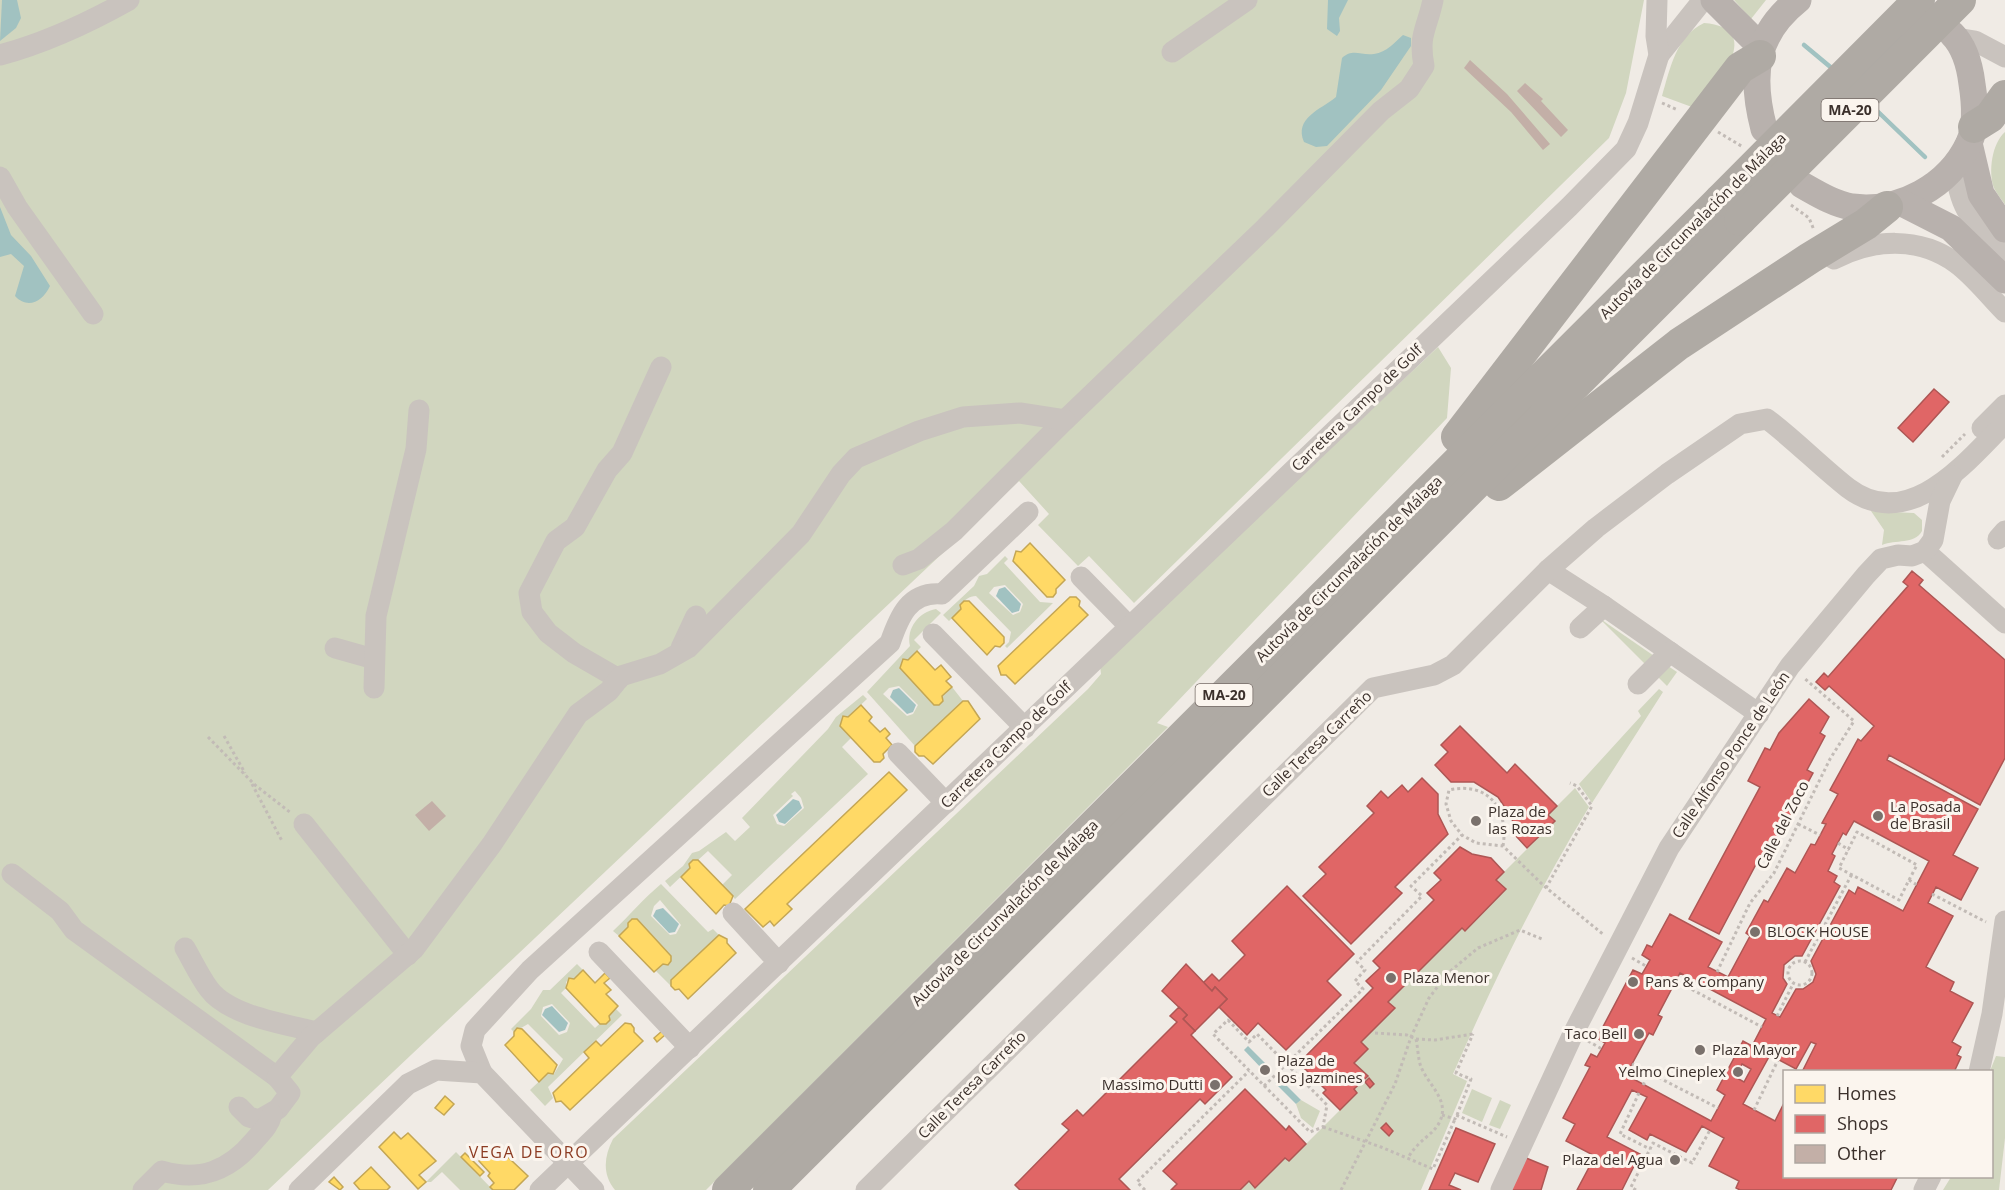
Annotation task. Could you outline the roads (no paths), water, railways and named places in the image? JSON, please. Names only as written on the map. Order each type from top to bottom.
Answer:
[{"type":"highway","name":"Autovía de Circunvalación de Málaga","points":[[769,1190],[1405,554],[1730,210],[1919,0]]},
{"type":"highway","name":"Autovía de Circunvalación de Málaga","points":[[728,1190],[1398,520],[1730,210],[1960,0]]},
{"type":"highway","points":[[1398,520],[1419,482],[1467,425],[1721,92],[1740,68],[1761,52]]},
{"type":"highway","points":[[1966,145],[2005,96]]},
{"type":"highway","points":[[1405,554],[1441,537],[1496,487],[1679,344],[1895,205]]},
{"type":"main road","points":[[1714,0],[1761,52]]},
{"type":"main road","points":[[1764,129],[1757,99],[1761,52],[1767,33],[1780,15],[1798,0]]},
{"type":"main road","points":[[1802,185],[1824,198],[1852,207],[1895,205],[1937,183],[1966,145],[1975,99],[1970,66],[1954,36]]},
{"type":"main road","points":[[1966,145],[1981,194],[2005,229]]},
{"type":"main road","points":[[1895,205],[1951,228],[2005,280]]},
{"type":"street","points":[[0,55],[50,38],[129,0]]},
{"type":"street","points":[[1172,52],[1247,0]]},
{"type":"street","points":[[903,565],[919,559],[954,531],[1065,420],[1265,228],[1381,111],[1409,89],[1425,66],[1421,49],[1422,32],[1433,0]]},
{"type":"street","name":"Carretera Campo de Golf","points":[[1657,0],[1656,36],[1659,55]]},
{"type":"street","name":"Carretera Campo de Golf","points":[[540,1190],[1560,215],[1626,148],[1638,123],[1659,55],[1703,0]]},
{"type":"street","points":[[1954,36],[1974,40],[2005,57]]},
{"type":"street","points":[[1966,145],[1957,189],[1966,213],[2005,252]]},
{"type":"street","points":[[0,177],[17,207],[93,314]]},
{"type":"street","points":[[1722,316],[1762,304],[1854,248],[1880,243],[1924,247],[1949,259],[1956,263],[2005,312]]},
{"type":"street","points":[[619,679],[574,654],[548,633],[532,612],[530,593],[556,542],[575,526],[607,470],[622,453],[661,368]]},
{"type":"street","points":[[1882,501],[1910,494],[1923,484],[2005,405]]},
{"type":"street","points":[[374,688],[372,656],[376,616],[416,449],[419,410]]},
{"type":"street","points":[[277,1077],[317,1032],[408,949],[492,844],[578,714],[609,691],[621,676],[660,664],[688,648],[801,534],[841,474],[856,458],[919,431],[963,417],[1020,413],[1065,420]]},
{"type":"street","name":"Calle Teresa Carreño","points":[[866,1190],[1373,688],[1434,675],[1453,665],[1548,570],[1658,481],[1740,424],[1767,420],[1796,441],[1850,489],[1865,497],[1892,503],[1916,499]]},
{"type":"street","points":[[1935,525],[1916,499],[1946,467],[2005,423]]},
{"type":"street","points":[[1946,467],[1933,540],[1924,551],[1961,576],[1997,611]]},
{"type":"street","points":[[594,1190],[570,1162],[482,1073],[471,1046],[475,1030],[530,970],[890,643],[898,621],[909,603],[929,593],[942,594],[1028,512]]},
{"type":"street","name":"Calle Alfonso Ponce de León","points":[[1501,1190],[1573,1034],[1625,952],[1669,848],[1790,666],[1881,559],[1898,555],[1912,556],[1924,551]]},
{"type":"street","points":[[1548,570],[1604,606],[1759,714]]},
{"type":"street","points":[[1081,577],[1129,626]]},
{"type":"street","points":[[1580,628],[1604,606]]},
{"type":"street","points":[[678,654],[696,616]]},
{"type":"street","points":[[933,634],[1025,728]]},
{"type":"street","points":[[335,648],[372,656]]},
{"type":"street","points":[[1638,684],[1670,652]]},
{"type":"street","points":[[898,753],[946,803]]},
{"type":"street","points":[[304,824],[408,949]]},
{"type":"street","points":[[12,874],[60,911],[75,930],[277,1077],[290,1093],[272,1114],[266,1130],[225,1168],[195,1177],[162,1171],[143,1190]]},
{"type":"street","points":[[733,913],[779,963]]},
{"type":"street","points":[[1978,1070],[1992,1014],[2004,924]]},
{"type":"street","points":[[186,948],[210,991],[224,1001],[249,1015],[317,1032]]},
{"type":"street","points":[[599,952],[690,1048]]},
{"type":"street","points":[[299,1190],[408,1084],[436,1070],[482,1073]]},
{"type":"street","points":[[239,1107],[249,1118],[259,1120],[272,1114]]},
{"type":"water","points":[[2,0],[17,0],[21,18],[16,28],[0,41]]},
{"type":"water","points":[[1328,0],[1348,0],[1339,18],[1340,31],[1337,36],[1327,29]]},
{"type":"water","points":[[1403,35],[1411,38],[1411,46],[1381,90],[1327,146],[1316,147],[1304,142],[1303,127],[1310,115],[1336,97],[1342,58],[1350,53],[1379,53]]},
{"type":"water","points":[[0,207],[11,235],[31,256],[50,286],[35,302],[25,302],[15,296],[24,266],[11,254],[0,257]]},
{"type":"water","points":[[1005,587],[1021,604],[1019,611],[1012,613],[996,596],[999,589]]},
{"type":"water","points":[[899,688],[916,705],[913,712],[907,714],[890,697],[893,690]]},
{"type":"water","points":[[793,799],[799,801],[802,808],[785,824],[779,822],[776,815]]},
{"type":"water","points":[[663,908],[679,924],[675,932],[669,933],[653,916],[656,910]]},
{"type":"water","points":[[552,1006],[568,1023],[565,1030],[559,1032],[542,1015],[545,1009]]},
{"type":"water","points":[[1248,1046],[1269,1067],[1264,1071],[1244,1050]]},
{"type":"water","points":[[1280,1079],[1301,1100],[1296,1104],[1275,1083]]},
{"type":"waterway","points":[[1804,45],[1834,70]]},
{"type":"waterway","points":[[1871,105],[1925,157]]},
{"type":"place","name":"La Posada de Brasil","points":[[1878,816]]},
{"type":"place","name":"Plaza de las Rozas","points":[[1476,821]]},
{"type":"place","name":"BLOCK HOUSE","points":[[1755,932]]},
{"type":"place","name":"Plaza Menor","points":[[1391,978]]},
{"type":"place","name":"Pans & Company","points":[[1633,982]]},
{"type":"place","name":"Taco Bell","points":[[1639,1034]]},
{"type":"place","name":"Plaza Mayor","points":[[1700,1050]]},
{"type":"place","name":"Plaza de los Jazmines","points":[[1265,1070]]},
{"type":"place","name":"Yelmo Cineplex","points":[[1738,1072]]},
{"type":"place","name":"Massimo Dutti","points":[[1215,1085]]},
{"type":"place","name":"Plaza del Agua","points":[[1675,1160]]},
{"type":"district","name":"VEGA DE ORO","points":[[529,1152]]}]
